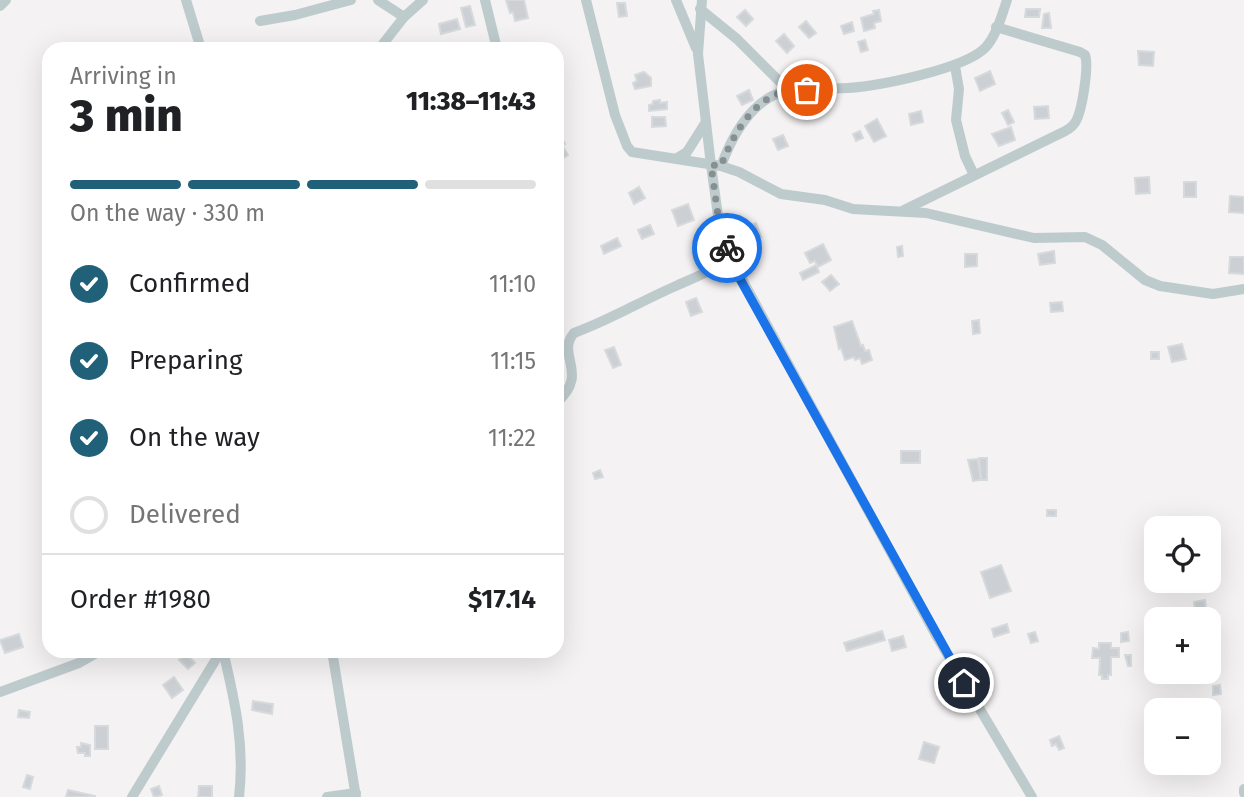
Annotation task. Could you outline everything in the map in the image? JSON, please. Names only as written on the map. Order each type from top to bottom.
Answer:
[{"type":"street","points":[[0,6],[6,0]]},
{"type":"street","points":[[186,0],[199,42]]},
{"type":"street","points":[[260,21],[351,0]]},
{"type":"street","points":[[378,0],[404,17]]},
{"type":"street","points":[[384,42],[404,17],[423,0]]},
{"type":"street","points":[[485,0],[494,42]]},
{"type":"street","points":[[586,0],[615,115],[632,152],[716,166],[739,172],[781,194],[825,200],[867,211],[901,211],[954,219],[1022,236],[1085,237],[1102,245],[1145,280],[1160,286],[1213,294],[1244,289]]},
{"type":"street","points":[[676,0],[698,54]]},
{"type":"street","points":[[716,166],[751,114],[769,99],[789,91],[856,87],[955,66],[985,48],[1007,0]]},
{"type":"street","points":[[701,5],[698,54],[706,122],[716,166],[719,223],[731,259],[937,637],[1032,797]]},
{"type":"street","points":[[701,5],[789,91]]},
{"type":"street","points":[[901,211],[1069,128],[1077,120],[1087,61],[1080,52],[996,27]]},
{"type":"street","points":[[955,66],[959,89],[956,120],[965,156],[974,175]]},
{"type":"street","points":[[677,158],[687,152],[706,122]]},
{"type":"street","points":[[564,396],[570,390],[573,366],[567,349],[568,340],[574,332],[701,277],[731,259]]},
{"type":"street","points":[[0,692],[88,658]]},
{"type":"street","points":[[132,797],[218,658]]},
{"type":"street","points":[[224,658],[235,701],[242,752],[239,797]]},
{"type":"street","points":[[327,797],[356,795],[333,658]]},
{"type":"building","points":[[506,0],[524,0],[528,18],[515,21]]},
{"type":"building","points":[[617,3],[625,3],[627,16],[619,17]]},
{"type":"building","points":[[470,6],[475,25],[466,27],[461,8]]},
{"type":"building","points":[[1026,9],[1040,9],[1039,17],[1025,17]]},
{"type":"building","points":[[745,10],[753,19],[746,26],[737,17]]},
{"type":"building","points":[[879,10],[881,21],[874,23],[875,28],[864,31],[861,18]]},
{"type":"building","points":[[1049,13],[1051,28],[1042,28],[1044,14]]},
{"type":"building","points":[[457,19],[460,29],[441,34],[439,24]]},
{"type":"building","points":[[806,21],[816,33],[809,38],[799,27]]},
{"type":"building","points":[[852,22],[854,31],[844,34],[841,26]]},
{"type":"building","points":[[784,34],[794,46],[787,53],[776,41]]},
{"type":"building","points":[[865,40],[868,50],[861,52],[858,42]]},
{"type":"building","points":[[1138,51],[1154,52],[1153,66],[1139,65]]},
{"type":"building","points":[[990,71],[995,84],[980,91],[975,78]]},
{"type":"building","points":[[644,72],[651,78],[651,86],[635,89],[635,75]]},
{"type":"building","points":[[749,90],[753,100],[742,105],[737,96]]},
{"type":"building","points":[[660,100],[660,103],[667,102],[667,109],[649,111],[649,105],[653,104],[653,101]]},
{"type":"building","points":[[1048,106],[1049,118],[1035,119],[1034,107]]},
{"type":"building","points":[[1008,110],[1014,122],[1008,125],[1002,113]]},
{"type":"building","points":[[921,111],[923,122],[911,125],[909,114]]},
{"type":"building","points":[[652,117],[665,117],[666,126],[652,127]]},
{"type":"building","points":[[877,119],[886,136],[874,142],[865,126]]},
{"type":"building","points":[[1011,127],[1015,140],[999,146],[992,134]]},
{"type":"building","points":[[860,131],[863,138],[856,141],[853,134]]},
{"type":"building","points":[[783,135],[788,146],[778,150],[773,139]]},
{"type":"building","points":[[1149,177],[1150,193],[1136,194],[1135,178]]},
{"type":"building","points":[[1184,182],[1196,182],[1196,197],[1184,197]]},
{"type":"building","points":[[639,187],[645,198],[634,204],[629,193]]},
{"type":"building","points":[[1230,196],[1244,197],[1244,213],[1229,212]]},
{"type":"building","points":[[688,204],[694,220],[678,226],[672,210]]},
{"type":"building","points":[[756,223],[761,237],[751,242],[745,227]]},
{"type":"building","points":[[650,225],[654,234],[642,239],[638,230]]},
{"type":"building","points":[[617,238],[621,246],[604,254],[601,246]]},
{"type":"building","points":[[823,244],[831,260],[818,267],[815,261],[810,263],[805,253]]},
{"type":"building","points":[[902,246],[903,256],[898,257],[897,247]]},
{"type":"building","points":[[1054,251],[1055,263],[1040,265],[1038,254]]},
{"type":"building","points":[[965,254],[977,254],[977,266],[965,267]]},
{"type":"building","points":[[1230,257],[1244,257],[1244,274],[1229,273]]},
{"type":"building","points":[[816,265],[819,272],[803,280],[800,273]]},
{"type":"building","points":[[831,275],[839,284],[830,291],[822,282]]},
{"type":"building","points":[[696,298],[702,312],[691,316],[686,302]]},
{"type":"building","points":[[1062,302],[1063,311],[1051,312],[1050,303]]},
{"type":"building","points":[[979,320],[980,333],[973,334],[972,321]]},
{"type":"building","points":[[852,321],[861,346],[863,345],[865,351],[869,350],[872,360],[862,364],[860,358],[845,360],[841,348],[839,349],[834,327]]},
{"type":"building","points":[[1182,344],[1186,359],[1172,362],[1168,347]]},
{"type":"building","points":[[614,347],[621,365],[613,368],[605,350]]},
{"type":"building","points":[[1151,352],[1159,352],[1159,359],[1151,359]]},
{"type":"building","points":[[901,451],[920,451],[920,463],[901,463]]},
{"type":"building","points":[[979,458],[987,458],[987,480],[981,480]]},
{"type":"building","points":[[978,459],[981,480],[973,481],[968,460]]},
{"type":"building","points":[[600,470],[603,477],[595,479],[593,473]]},
{"type":"building","points":[[1047,510],[1056,510],[1056,516],[1047,516]]},
{"type":"building","points":[[1001,565],[1011,591],[990,598],[981,572]]},
{"type":"building","points":[[1205,600],[1206,607],[1195,607],[1194,602]]},
{"type":"building","points":[[1007,624],[1009,632],[994,637],[992,629]]},
{"type":"building","points":[[882,631],[885,640],[847,651],[844,643]]},
{"type":"building","points":[[1035,632],[1038,641],[1031,643],[1028,634]]},
{"type":"building","points":[[1128,632],[1129,641],[1121,642],[1121,633]]},
{"type":"building","points":[[19,634],[23,647],[5,653],[0,640]]},
{"type":"building","points":[[903,636],[906,647],[892,651],[889,640]]},
{"type":"building","points":[[1099,643],[1111,643],[1111,648],[1119,648],[1119,657],[1111,657],[1111,675],[1108,675],[1108,679],[1102,679],[1102,675],[1099,675],[1100,658],[1092,658],[1093,648],[1099,649]]},
{"type":"building","points":[[1125,655],[1131,655],[1131,666],[1128,666]]},
{"type":"building","points":[[190,658],[195,663],[188,669],[179,660]]},
{"type":"building","points":[[174,677],[183,690],[172,698],[163,685]]},
{"type":"building","points":[[1220,685],[1221,694],[1213,695],[1213,686]]},
{"type":"building","points":[[253,701],[273,704],[272,714],[252,710]]},
{"type":"building","points":[[19,710],[30,712],[29,718],[18,717]]},
{"type":"building","points":[[95,726],[108,726],[108,749],[95,749]]},
{"type":"building","points":[[1059,736],[1064,748],[1059,750],[1056,744],[1052,746],[1050,740]]},
{"type":"building","points":[[924,742],[939,747],[934,763],[919,759]]},
{"type":"building","points":[[81,743],[90,745],[90,756],[78,753],[77,747],[81,747]]},
{"type":"building","points":[[27,775],[33,777],[30,789],[23,787]]},
{"type":"building","points":[[159,786],[162,795],[154,797],[151,789]]},
{"type":"building","points":[[199,786],[212,786],[212,797],[198,797]]},
{"type":"building","points":[[68,790],[95,796],[95,797],[66,797]]},
{"type":"way so far","points":[[727,248],[719,223],[711,165],[721,166],[738,130],[751,114],[769,99],[789,91],[807,90]]},
{"type":"route","points":[[727,248],[740,279],[964,683]]}]
